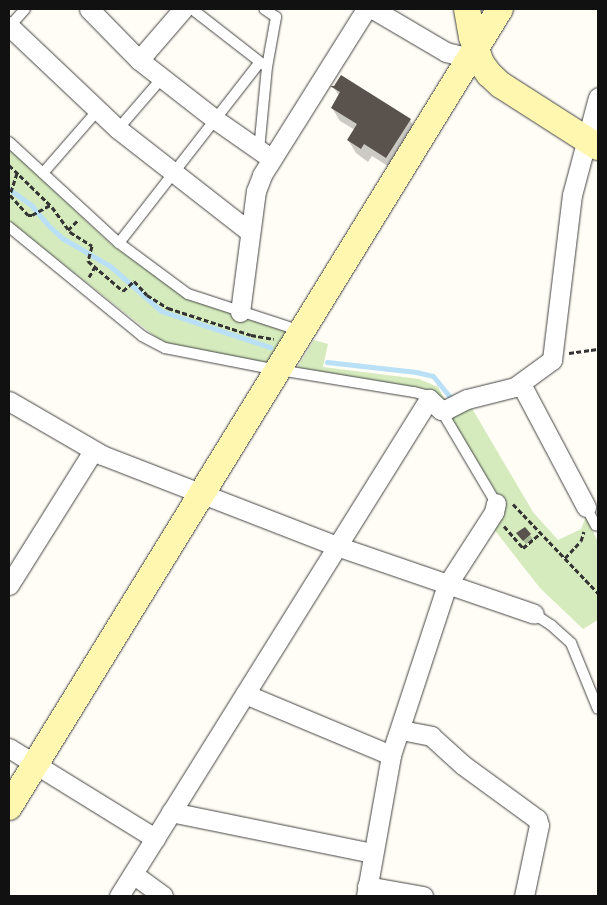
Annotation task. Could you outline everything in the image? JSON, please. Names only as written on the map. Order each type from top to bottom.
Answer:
[{"type":"street","points":[[89,9],[139,60],[216,120],[265,154]]},
{"type":"street","points":[[139,60],[183,9]]},
{"type":"street","points":[[240,312],[256,191],[262,175],[265,154],[366,9]]},
{"type":"street","points":[[373,9],[446,52],[473,53]]},
{"type":"street","points":[[467,9],[473,53],[501,85],[593,143]]},
{"type":"street","points":[[9,807],[279,370],[292,336],[500,9]]},
{"type":"street","points":[[9,27],[118,129],[172,174],[250,232]]},
{"type":"street","points":[[119,896],[336,546],[435,404],[467,399],[521,384],[554,357],[572,195],[593,143],[598,97]]},
{"type":"street","points":[[521,384],[588,510]]},
{"type":"street","points":[[9,402],[93,451],[203,492],[336,546],[534,614]]},
{"type":"street","points":[[10,580],[93,451]]},
{"type":"street","points":[[423,896],[366,891],[391,755],[401,730],[447,585],[500,506]]},
{"type":"street","points":[[245,694],[391,755]]},
{"type":"street","points":[[401,730],[426,734],[439,742],[463,765],[537,819],[540,825],[524,896]]},
{"type":"street","points":[[9,748],[155,838]]},
{"type":"street","points":[[171,812],[373,853]]},
{"type":"street","points":[[132,874],[164,896]]},
{"type":"lane","points":[[9,27],[25,9]]},
{"type":"lane","points":[[192,9],[264,64]]},
{"type":"lane","points":[[264,9],[276,17],[264,64],[265,154]]},
{"type":"lane","points":[[119,243],[172,174],[264,64]]},
{"type":"lane","points":[[118,129],[162,78]]},
{"type":"lane","points":[[43,173],[97,111]]},
{"type":"lane","points":[[9,142],[119,243],[188,294],[240,312],[292,336]]},
{"type":"lane","points":[[9,228],[142,336],[155,343],[178,352],[425,395],[435,404],[500,506]]},
{"type":"lane","points":[[588,510],[596,526]]},
{"type":"lane","points":[[534,614],[572,643],[598,709]]},
{"type":"path","points":[[9,165],[50,205],[68,230],[92,246],[88,261],[96,265],[123,291],[134,281],[156,302],[178,312],[251,335],[292,336]]},
{"type":"path","points":[[17,173],[10,190],[10,195],[28,215],[32,215],[43,207],[50,205]]},
{"type":"path","points":[[68,230],[80,218]]},
{"type":"path","points":[[89,277],[96,265]]},
{"type":"path","points":[[81,271],[96,283]]},
{"type":"path","points":[[554,357],[598,349]]},
{"type":"path","points":[[500,506],[523,548],[541,533]]},
{"type":"path","points":[[500,506],[541,533],[598,593]]},
{"type":"path","points":[[564,558],[581,541],[588,510]]},
{"type":"green space","points":[[9,149],[112,245],[186,298],[285,329],[287,333],[266,364],[170,345],[157,338],[9,221]]},
{"type":"green space","points":[[314,340],[328,344],[323,367],[419,379],[438,387],[446,402],[426,389],[297,368]]},
{"type":"green space","points":[[470,405],[533,512],[558,540],[581,529],[586,517],[598,542],[598,620],[583,629],[540,588],[493,528],[503,503],[450,418]]},
{"type":"building","points":[[341,75],[411,119],[386,158],[364,144],[361,149],[347,140],[357,124],[331,108],[340,92],[330,86],[334,86]]},
{"type":"building","points":[[525,527],[531,534],[523,541],[516,533]]},
{"type":"waterway","points":[[9,189],[32,206],[62,238],[110,266],[161,311],[270,347]]},
{"type":"waterway","points":[[327,362],[416,372],[433,376],[451,398]]}]
